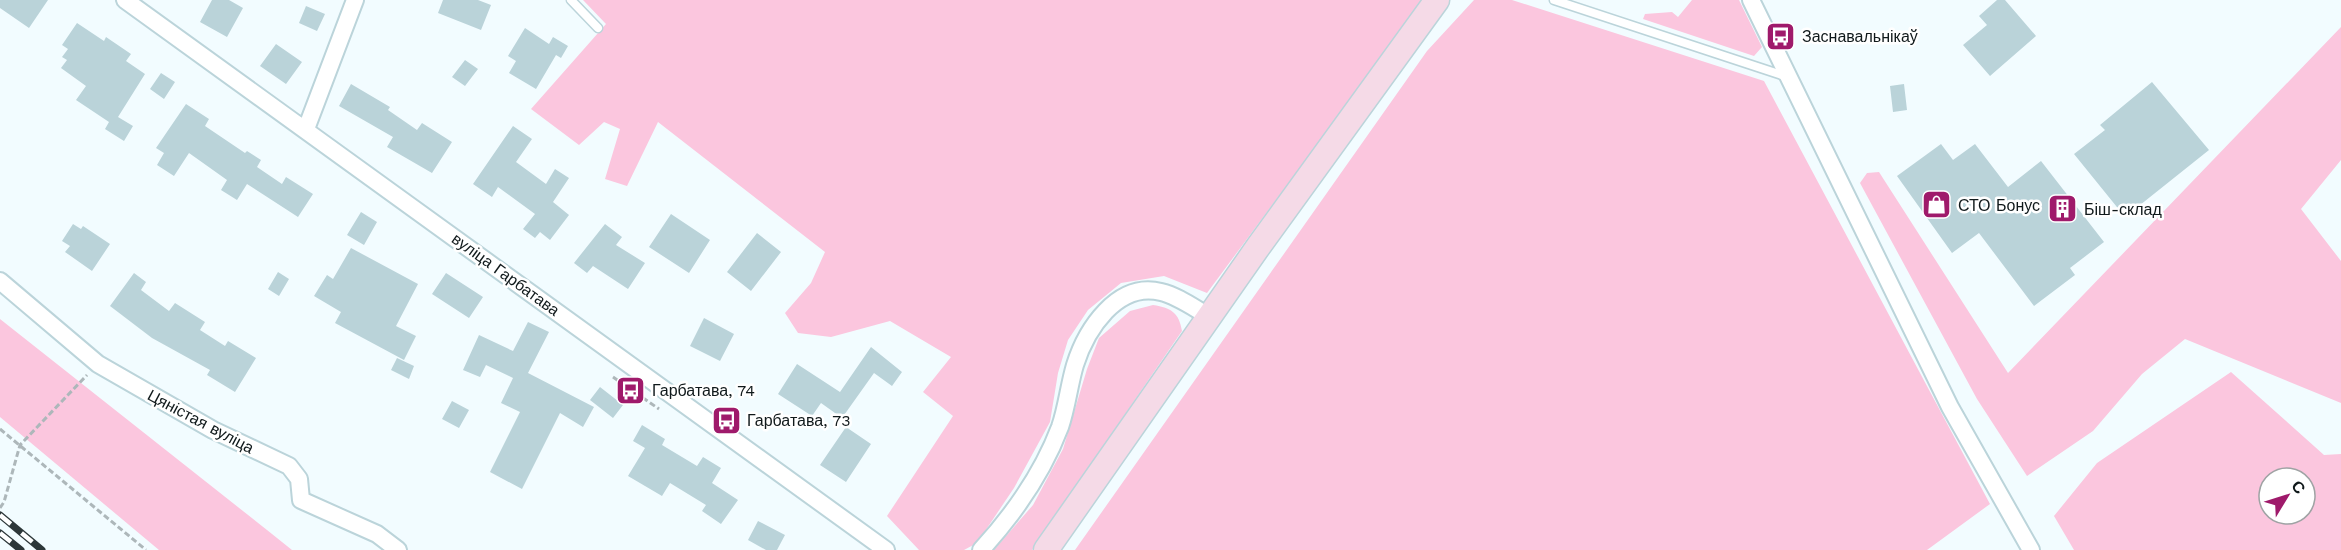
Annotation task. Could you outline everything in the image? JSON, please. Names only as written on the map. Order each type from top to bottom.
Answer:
[{"type":"main road","points":[[1046,550],[1437,0]]},
{"type":"street","name":"вуліца Гарбатава","points":[[125,0],[886,550]]},
{"type":"street","points":[[306,129],[355,0]]},
{"type":"street","points":[[1750,0],[1950,407],[2031,550]]},
{"type":"street","name":"Цяністая вуліца","points":[[0,281],[98,364],[213,430],[289,466],[300,479],[301,500],[377,534],[398,550]]},
{"type":"street","points":[[981,550],[1016,507],[1060,428],[1075,365],[1085,340],[1099,317],[1128,294],[1159,291],[1210,317]]},
{"type":"lane","points":[[571,0],[598,28]]},
{"type":"lane","points":[[1554,0],[1789,78]]},
{"type":"path","points":[[0,508],[4,502],[20,445],[98,364]]},
{"type":"path","points":[[613,377],[646,401]]},
{"type":"path","points":[[0,429],[146,550]]},
{"type":"shaded area","points":[[583,0],[1424,0],[1207,293],[1164,276],[1121,283],[1088,310],[1068,340],[1058,373],[1050,422],[1014,488],[977,543],[964,550],[919,550],[887,516],[953,416],[923,392],[951,357],[890,321],[831,337],[798,333],[785,313],[811,283],[825,252],[658,122],[627,186],[605,179],[620,129],[604,122],[579,145],[531,109],[606,24]]},
{"type":"shaded area","points":[[1474,0],[1512,0],[1764,81],[1990,504],[1927,550],[1075,550],[1427,51]]},
{"type":"shaded area","points":[[1692,0],[1739,0],[1762,47],[1754,56],[1643,19],[1645,14],[1672,12],[1678,17]]},
{"type":"shaded area","points":[[2341,27],[2341,160],[2301,209],[2341,261],[2341,403],[2185,339],[2142,374],[2093,431],[2027,476],[1977,399],[1860,183],[1867,173],[1879,172],[2008,373]]},
{"type":"shaded area","points":[[1153,305],[1174,312],[1182,331],[1032,550],[994,550],[1033,505],[1063,449],[1087,369],[1099,338],[1130,311]]},
{"type":"shaded area","points":[[0,319],[292,550],[159,550],[0,417]]},
{"type":"shaded area","points":[[2231,372],[2324,455],[2341,454],[2341,550],[2074,550],[2054,516],[2097,463]]},
{"type":"building","points":[[0,0],[48,0],[29,28],[0,8]]},
{"type":"building","points":[[212,0],[229,0],[243,8],[227,37],[200,22]]},
{"type":"building","points":[[443,0],[478,0],[491,5],[481,30],[438,13]]},
{"type":"building","points":[[1997,0],[2005,0],[2036,36],[1990,76],[1963,45],[1987,25],[1979,16]]},
{"type":"building","points":[[306,6],[325,14],[317,31],[299,23]]},
{"type":"building","points":[[77,23],[104,41],[106,37],[131,54],[126,61],[145,74],[118,117],[133,126],[124,141],[105,129],[109,122],[76,100],[86,86],[61,68],[67,60],[62,57],[68,49],[62,45]]},
{"type":"building","points":[[525,28],[549,44],[553,37],[568,46],[561,58],[556,55],[536,89],[509,73],[516,61],[508,56]]},
{"type":"building","points":[[276,44],[302,62],[286,84],[260,66]]},
{"type":"building","points":[[465,60],[478,69],[465,86],[452,77]]},
{"type":"building","points":[[161,73],[175,82],[164,99],[150,89]]},
{"type":"building","points":[[2152,82],[2209,150],[2125,217],[2074,154],[2105,130],[2100,125]]},
{"type":"building","points":[[351,84],[390,107],[388,110],[417,130],[422,123],[452,142],[432,173],[387,147],[393,137],[339,106]]},
{"type":"building","points":[[1904,84],[1907,110],[1893,112],[1890,86]]},
{"type":"building","points":[[186,104],[209,119],[205,126],[245,153],[247,151],[261,160],[257,167],[282,184],[286,177],[313,194],[298,217],[247,184],[237,200],[221,190],[227,180],[189,153],[174,176],[157,165],[164,153],[156,148]]},
{"type":"building","points":[[513,126],[532,139],[516,162],[546,184],[555,169],[569,178],[553,202],[569,215],[550,240],[540,232],[535,238],[523,229],[535,214],[498,187],[492,197],[473,184]]},
{"type":"building","points":[[1941,144],[1953,160],[1975,144],[2008,187],[2041,161],[2104,242],[2070,268],[2075,275],[2034,306],[1979,233],[1952,253],[1897,176]]},
{"type":"building","points":[[361,212],[377,222],[364,245],[347,235]]},
{"type":"building","points":[[671,214],[710,240],[689,273],[649,247]]},
{"type":"building","points":[[73,224],[81,229],[83,226],[110,244],[92,271],[65,252],[70,246],[62,241]]},
{"type":"building","points":[[605,224],[622,237],[616,245],[645,263],[628,289],[593,266],[587,273],[574,263]]},
{"type":"building","points":[[757,233],[781,252],[751,291],[727,272]]},
{"type":"building","points":[[351,248],[418,284],[396,326],[416,336],[404,360],[335,323],[341,312],[314,296],[327,275],[333,279]]},
{"type":"building","points":[[278,272],[289,279],[279,296],[268,289]]},
{"type":"building","points":[[134,273],[146,282],[141,290],[169,311],[175,303],[205,322],[200,330],[225,346],[228,341],[256,358],[235,392],[207,375],[210,370],[152,338],[110,306]]},
{"type":"building","points":[[446,273],[483,297],[469,318],[432,294]]},
{"type":"building","points":[[704,318],[734,334],[720,361],[690,346]]},
{"type":"building","points":[[528,322],[549,332],[528,373],[594,407],[583,427],[560,413],[522,489],[490,472],[520,412],[501,403],[513,378],[486,365],[480,377],[463,370],[479,335],[513,351]]},
{"type":"building","points":[[871,347],[902,372],[892,386],[874,373],[842,418],[821,403],[812,416],[778,394],[797,364],[840,392]]},
{"type":"building","points":[[397,358],[414,366],[409,379],[391,370]]},
{"type":"building","points":[[600,387],[623,405],[613,418],[590,400]]},
{"type":"building","points":[[452,401],[469,410],[459,428],[442,419]]},
{"type":"building","points":[[642,425],[665,439],[662,445],[697,466],[703,457],[721,468],[712,483],[738,500],[721,524],[702,511],[706,505],[670,483],[662,496],[628,476],[645,448],[633,441]]},
{"type":"building","points":[[846,427],[871,444],[846,482],[820,465]]},
{"type":"building","points":[[758,521],[785,535],[777,550],[766,550],[748,540]]},
{"type":"railway","points":[[0,515],[42,550]]},
{"type":"railway","points":[[0,533],[21,550]]},
{"type":"place","name":"Заснавальнікаў","points":[[1781,36]]},
{"type":"place","name":"СТО Бонус","points":[[1937,205]]},
{"type":"place","name":"Біш-склад","points":[[2063,209]]},
{"type":"place","name":"Гарбатава, 74","points":[[631,390]]},
{"type":"place","name":"Гарбатава, 73","points":[[726,420]]}]
